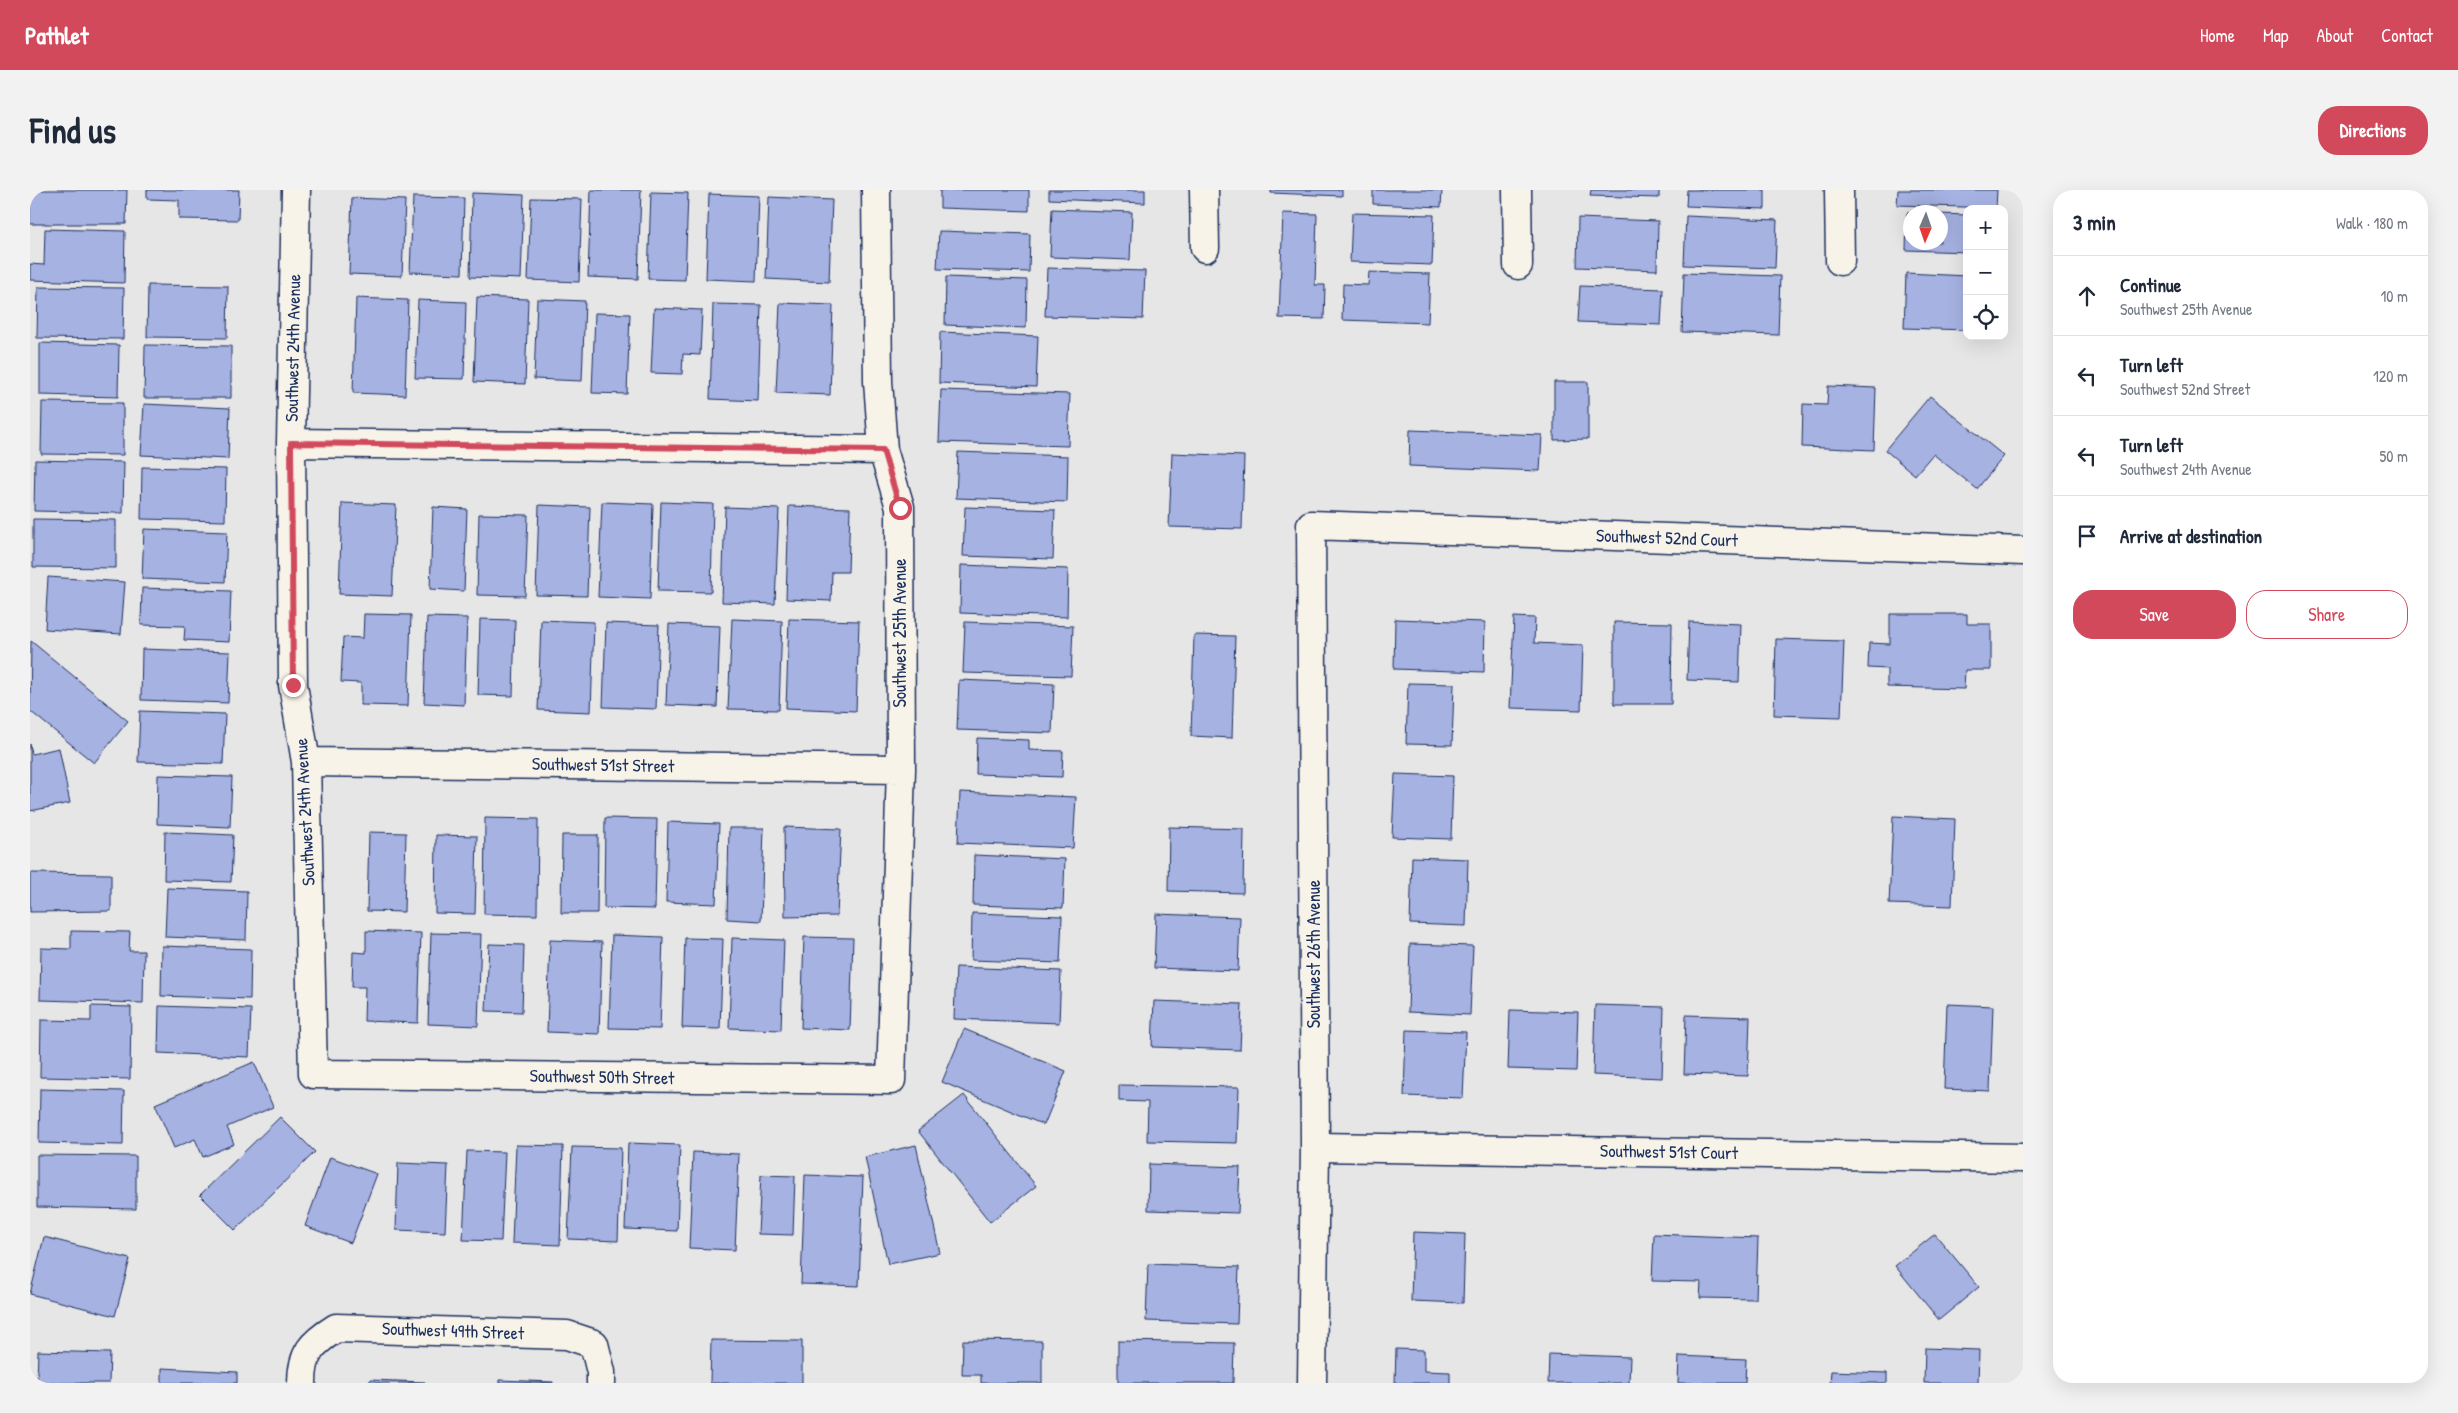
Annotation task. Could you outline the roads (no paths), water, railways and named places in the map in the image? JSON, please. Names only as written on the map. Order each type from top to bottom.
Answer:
[{"type":"street","name":"Southwest 24th Avenue","points":[[296,190],[291,443],[293,685],[306,762],[313,1074]]},
{"type":"street","name":"Southwest 25th Avenue","points":[[876,190],[878,380],[883,450],[900,508],[900,769],[891,1080]]},
{"type":"street","points":[[1204,190],[1205,248]]},
{"type":"street","points":[[1517,190],[1518,265]]},
{"type":"street","points":[[1839,190],[1840,261]]},
{"type":"street","points":[[291,443],[883,450]]},
{"type":"street","name":"Southwest 52nd Court","points":[[1311,525],[2023,551]]},
{"type":"street","name":"Southwest 26th Avenue","points":[[1311,525],[1315,1147],[1312,1383]]},
{"type":"street","name":"Southwest 51st Street","points":[[306,762],[900,769]]},
{"type":"street","name":"Southwest 50th Street","points":[[313,1074],[891,1080]]},
{"type":"street","name":"Southwest 51st Court","points":[[1315,1147],[2023,1158]]},
{"type":"street","name":"Southwest 49th Street","points":[[302,1383],[302,1364],[315,1342],[336,1328],[567,1335],[594,1344],[601,1372],[601,1383]]}]
